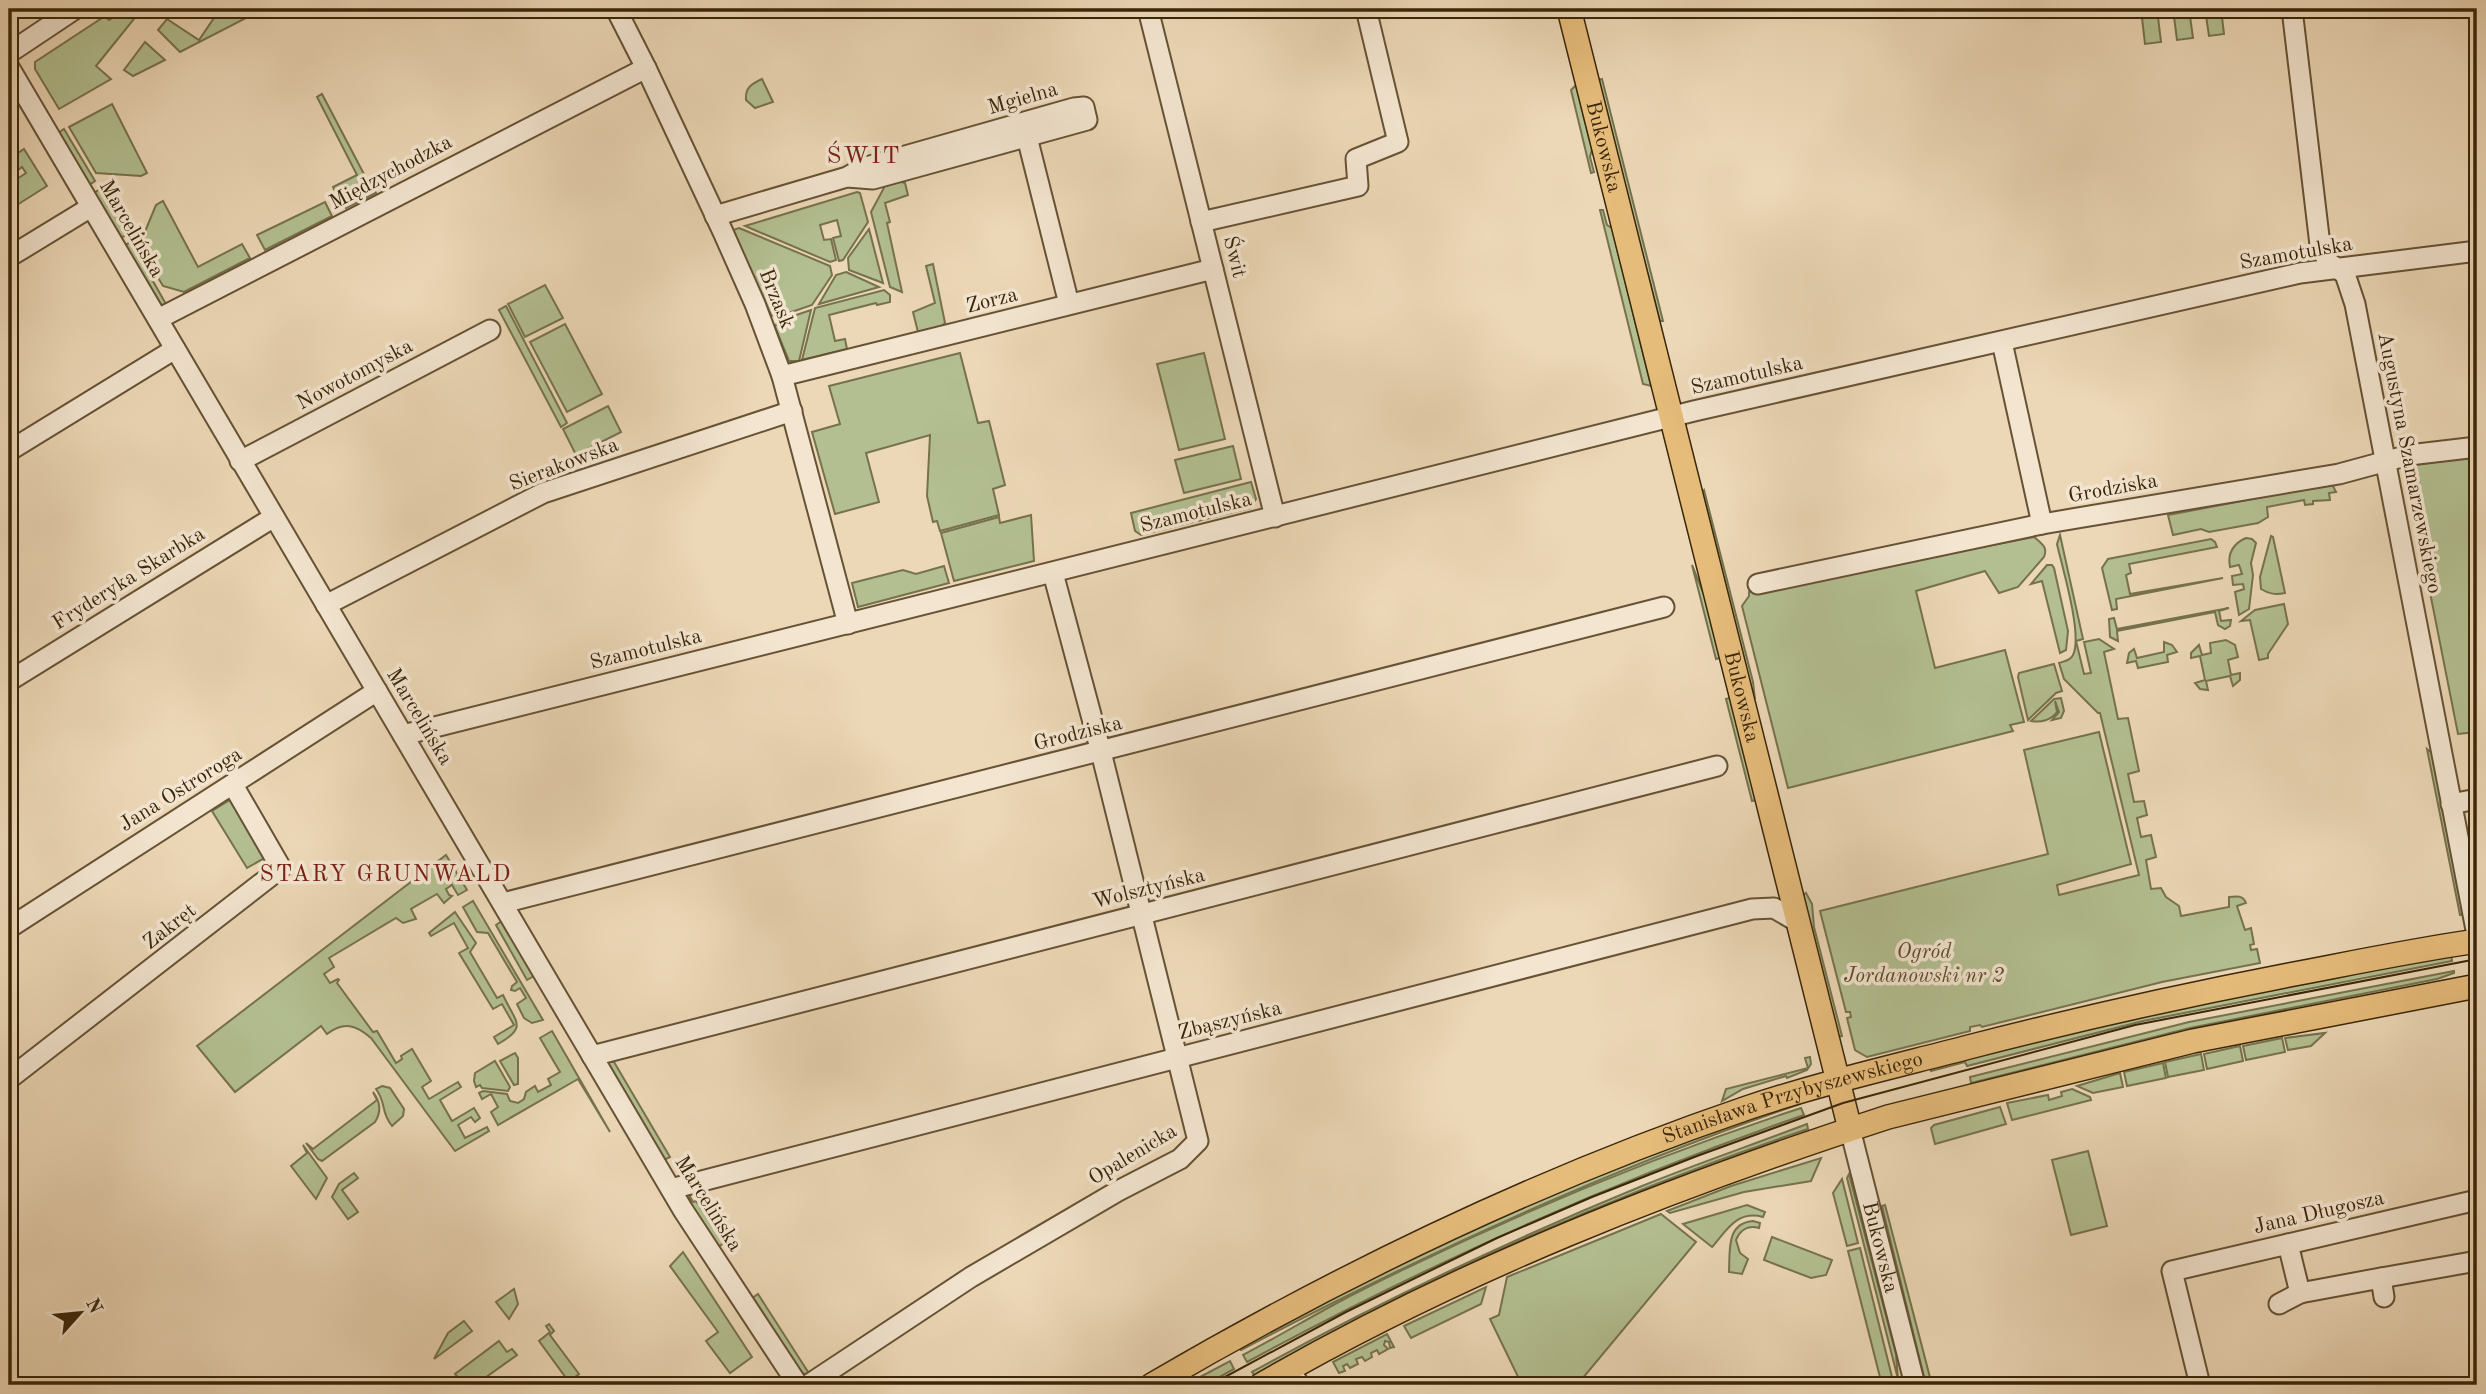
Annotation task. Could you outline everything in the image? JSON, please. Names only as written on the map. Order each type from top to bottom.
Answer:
[{"type":"main road","name":"Bukowska","points":[[1569,9],[1850,1129]]},
{"type":"main road","name":"Stanisława Przybyszewskiego","points":[[1152,1385],[1311,1298],[1478,1216],[1600,1164],[1725,1116],[1838,1082],[2145,1003],[2477,941]]},
{"type":"main road","name":"Stanisława Przybyszewskiego","points":[[1261,1385],[1295,1377],[1462,1281],[1555,1240],[1655,1199],[1850,1129],[2172,1045],[2477,986]]},
{"type":"street","points":[[9,53],[75,9]]},
{"type":"street","name":"Brzask","points":[[616,9],[755,304],[782,376],[848,624]]},
{"type":"street","name":"Świt","points":[[1148,9],[1275,517]]},
{"type":"street","points":[[1201,222],[1358,186],[1356,159],[1398,142],[1366,9]]},
{"type":"street","name":"Augustyna Szamarzewskiego","points":[[2292,9],[2320,245],[2328,262],[2345,274],[2355,304],[2477,935]]},
{"type":"street","name":"Marcelińska","points":[[9,67],[671,1189],[798,1385]]},
{"type":"street","name":"Międzychodzka","points":[[158,319],[646,68]]},
{"type":"street","name":"Mgielna","points":[[715,216],[848,177],[873,178],[1022,131],[1069,304]]},
{"type":"street","points":[[9,257],[91,207]]},
{"type":"street","name":"Szamotulska","points":[[403,735],[1672,417],[2273,278],[2477,251]]},
{"type":"street","name":"Zorza","points":[[782,376],[1213,269]]},
{"type":"street","name":"Nowotomyska","points":[[240,461],[490,330]]},
{"type":"street","points":[[2003,342],[2042,524]]},
{"type":"street","points":[[9,451],[175,349]]},
{"type":"street","name":"Sierakowska","points":[[326,605],[543,493],[792,411]]},
{"type":"street","name":"Grodziska","points":[[1758,584],[2042,524],[2339,474],[2409,456],[2477,447]]},
{"type":"street","name":"Fryderyka Skarbka","points":[[9,681],[274,517]]},
{"type":"street","name":"Opalenicka","points":[[808,1385],[971,1277],[1118,1191],[1180,1159],[1198,1141],[1101,752],[1053,573]]},
{"type":"street","name":"Grodziska","points":[[503,903],[1664,607]]},
{"type":"street","name":"Jana Ostroroga","points":[[9,928],[377,691]]},
{"type":"street","name":"Wolsztyńska","points":[[592,1056],[1717,766]]},
{"type":"street","name":"Zakręt","points":[[9,1079],[281,868],[233,785]]},
{"type":"street","points":[[2451,804],[2477,799]]},
{"type":"street","name":"Zbąszyńska","points":[[671,1189],[1758,908],[1774,908],[1787,913],[1798,922]]},
{"type":"street","name":"Bukowska","points":[[1850,1129],[1915,1385]]},
{"type":"street","name":"Jana Długosza","points":[[2200,1385],[2172,1271],[2477,1200]]},
{"type":"street","points":[[2287,1244],[2301,1293]]},
{"type":"street","points":[[2279,1304],[2301,1293],[2383,1287],[2477,1261]]},
{"type":"green space","points":[[119,9],[142,9],[96,66],[111,79],[59,109],[35,69],[35,62],[105,16],[109,20],[121,13]]},
{"type":"green space","points":[[220,9],[243,9],[252,15],[180,52],[158,30],[167,19],[199,40]]},
{"type":"green space","points":[[2141,9],[2157,9],[2161,42],[2145,44]]},
{"type":"green space","points":[[2173,9],[2189,9],[2193,38],[2177,40]]},
{"type":"green space","points":[[2205,9],[2221,9],[2224,34],[2209,36]]},
{"type":"green space","points":[[145,42],[165,60],[133,76],[124,70]]},
{"type":"green space","points":[[762,79],[773,102],[755,108],[746,100],[747,92]]},
{"type":"green space","points":[[1602,79],[1663,321],[1660,321],[1597,80]]},
{"type":"green space","points":[[1576,85],[1592,149],[1590,157],[1594,172],[1591,173],[1571,90]]},
{"type":"green space","points":[[322,94],[376,193],[346,208],[339,201],[333,187],[357,175],[317,97]]},
{"type":"green space","points":[[112,104],[147,173],[141,176],[96,173],[69,127]]},
{"type":"green space","points":[[64,129],[95,181],[89,185],[58,133]]},
{"type":"green space","points":[[24,149],[47,186],[9,210],[9,175],[14,181],[26,173],[22,167],[13,174],[9,168],[9,159]]},
{"type":"green space","points":[[898,181],[905,183],[908,195],[885,203],[902,292],[890,287],[871,212],[886,184]]},
{"type":"green space","points":[[100,189],[127,235],[120,238],[94,193]]},
{"type":"green space","points":[[860,193],[868,222],[843,260],[839,261],[833,238],[841,236],[837,220],[820,225],[824,240],[831,239],[836,260],[830,262],[745,226]]},
{"type":"green space","points":[[163,201],[198,267],[242,244],[250,258],[184,292],[163,286],[139,246],[156,205]]},
{"type":"green space","points":[[325,202],[332,216],[265,250],[257,235]]},
{"type":"green space","points":[[1600,210],[1603,210],[1607,225],[1612,228],[1651,386],[1643,384]]},
{"type":"green space","points":[[739,228],[830,266],[832,275],[812,305],[777,317],[771,315],[733,230]]},
{"type":"green space","points":[[869,229],[883,283],[849,270],[848,258]]},
{"type":"green space","points":[[131,242],[167,306],[161,305],[155,298],[125,245]]},
{"type":"green space","points":[[933,264],[945,323],[918,332],[913,312],[935,303],[926,266]]},
{"type":"green space","points":[[846,272],[879,287],[819,304],[836,275]]},
{"type":"green space","points":[[545,285],[563,318],[525,337],[508,304]]},
{"type":"green space","points":[[884,290],[890,295],[890,302],[829,315],[835,341],[845,339],[847,349],[802,360],[815,308]]},
{"type":"green space","points":[[506,306],[567,423],[561,427],[499,310]]},
{"type":"green space","points":[[811,310],[799,361],[789,361],[775,327],[778,321]]},
{"type":"green space","points":[[565,324],[602,394],[567,412],[530,342]]},
{"type":"green space","points":[[960,353],[978,423],[989,421],[1005,485],[993,489],[999,515],[940,531],[937,521],[933,522],[927,496],[930,435],[866,453],[879,502],[835,514],[812,432],[840,424],[829,386]]},
{"type":"green space","points":[[1204,353],[1225,439],[1179,450],[1157,364]]},
{"type":"green space","points":[[608,406],[621,432],[576,455],[563,429]]},
{"type":"green space","points":[[1233,446],[1241,479],[1184,493],[1175,460]]},
{"type":"green space","points":[[2477,457],[2477,732],[2458,734],[2407,476],[2413,465]]},
{"type":"green space","points":[[1251,482],[1256,499],[1251,508],[1141,535],[1135,531],[1131,513]]},
{"type":"green space","points":[[2332,484],[2336,492],[2329,493],[2330,500],[2313,501],[2313,504],[2305,505],[2304,500],[2267,507],[2268,517],[2258,523],[2173,535],[2168,515]]},
{"type":"green space","points":[[1704,490],[1755,699],[1740,653],[1702,492]]},
{"type":"green space","points":[[1031,515],[1034,561],[954,581],[941,533],[999,517],[1000,523]]},
{"type":"green space","name":"Ogród Jordanowski nr 2","points":[[2060,535],[2083,639],[2076,641],[2084,674],[2091,673],[2084,642],[2099,639],[2114,649],[2104,652],[2118,719],[2128,718],[2139,771],[2128,774],[2134,802],[2144,801],[2147,815],[2137,818],[2141,837],[2151,835],[2156,857],[2146,860],[2151,889],[2161,888],[2166,897],[2179,906],[2181,916],[2229,907],[2229,897],[2241,897],[2246,903],[2237,906],[2245,930],[2251,928],[2254,944],[2250,945],[2251,950],[2257,949],[2260,963],[2162,982],[1982,1027],[1970,1027],[1970,1031],[1867,1057],[1855,1050],[1847,1018],[1851,1017],[1850,1012],[1846,1012],[1820,911],[2048,854],[2024,750],[2099,732],[2131,864],[2057,885],[2059,895],[2139,875],[2100,713],[2064,679],[2059,663],[2071,658],[2075,645],[2074,617],[2057,544]]},
{"type":"green space","points":[[2271,536],[2285,593],[2273,594],[2261,589],[2260,577]]},
{"type":"green space","points":[[2034,537],[2045,548],[2045,554],[2018,587],[1999,593],[1985,571],[1916,591],[1935,668],[2005,650],[2024,722],[2010,725],[2013,731],[1788,788],[1742,606],[1749,592]]},
{"type":"green space","points":[[2246,538],[2256,543],[2251,563],[2253,575],[2249,609],[2239,615],[2235,592],[2244,589],[2243,584],[2233,585],[2232,576],[2242,574],[2239,565],[2230,567],[2230,557],[2235,546]]},
{"type":"green space","points":[[2211,539],[2217,547],[2129,564],[2131,573],[2126,575],[2130,594],[2223,578],[2116,599],[2117,609],[2112,610],[2102,568],[2108,559]]},
{"type":"green space","points":[[1692,565],[1705,597],[1720,658],[1716,659]]},
{"type":"green space","points":[[2047,565],[2054,568],[2068,631],[2066,650],[2060,653],[2042,581],[2031,584]]},
{"type":"green space","points":[[944,566],[949,583],[858,607],[852,583],[903,570],[916,574]]},
{"type":"green space","points":[[2284,604],[2288,624],[2268,658],[2259,660],[2250,620],[2241,621],[2255,610]]},
{"type":"green space","points":[[2229,608],[2219,611],[2221,621],[2231,620],[2230,626],[2225,629],[2218,625],[2215,612],[2117,631],[2118,641],[2110,637],[2109,619],[2114,618],[2117,629]]},
{"type":"green space","points":[[2226,640],[2235,645],[2238,657],[2228,660],[2231,675],[2240,673],[2240,680],[2233,686],[2230,676],[2206,681],[2208,690],[2200,689],[2195,683],[2205,680],[2200,656],[2191,658],[2191,653],[2199,645],[2202,655],[2211,653],[2210,643]]},
{"type":"green space","points":[[2164,642],[2172,645],[2177,652],[2167,655],[2168,662],[2138,668],[2136,661],[2127,663],[2129,653],[2134,649],[2137,658],[2164,652]]},
{"type":"green space","points":[[2054,664],[2062,691],[2056,693],[2028,720],[2019,673]]},
{"type":"green space","points":[[1730,698],[1756,800],[1752,801],[1726,699]]},
{"type":"green space","points":[[2061,698],[2064,711],[2061,718],[2052,720],[2059,712],[2055,701],[2055,715],[2038,722],[2031,721],[2054,699]]},
{"type":"green space","points":[[2427,749],[2432,753],[2464,915],[2460,915]]},
{"type":"green space","points":[[233,798],[268,856],[247,868],[212,811]]},
{"type":"green space","points":[[446,855],[467,890],[458,895],[452,885],[446,889],[452,896],[444,903],[437,894],[411,909],[416,919],[403,923],[396,918],[329,958],[334,967],[324,974],[330,983],[339,980],[337,983],[373,1032],[377,1031],[396,1063],[412,1049],[431,1081],[422,1087],[429,1099],[458,1082],[461,1087],[440,1100],[452,1121],[474,1108],[480,1118],[475,1122],[471,1117],[458,1125],[465,1138],[487,1127],[489,1131],[455,1151],[371,1038],[350,1026],[339,1027],[327,1034],[321,1026],[235,1092],[197,1046]]},
{"type":"green space","points":[[1806,893],[1812,904],[1814,927],[1842,1036],[1838,1037],[1803,895]]},
{"type":"green space","points":[[473,901],[543,1020],[532,1023],[524,1018],[517,1004],[526,998],[520,988],[511,990],[517,982],[488,933],[477,932],[463,907]]},
{"type":"green space","points":[[455,912],[476,943],[470,952],[497,998],[503,995],[517,1024],[513,1033],[498,1044],[494,1037],[514,1025],[502,1004],[493,1009],[459,953],[468,948],[454,923],[431,936],[429,933]]},
{"type":"green space","points":[[502,921],[534,976],[527,980],[496,925]]},
{"type":"green space","points":[[2451,955],[2452,961],[2143,1021],[1967,1066],[1965,1062],[1931,1071],[1930,1068],[2110,1021]]},
{"type":"green space","points":[[2454,971],[2437,979],[2190,1028],[1971,1083],[1970,1077],[2189,1022]]},
{"type":"green space","points":[[552,1031],[610,1132],[578,1079],[498,1125],[491,1112],[498,1107],[491,1094],[482,1099],[479,1093],[483,1091],[507,1094],[510,1101],[518,1103],[524,1099],[526,1092],[535,1086],[538,1092],[551,1085],[548,1079],[560,1072],[540,1038]]},
{"type":"green space","points":[[2325,1033],[2311,1046],[2288,1050],[2285,1038]]},
{"type":"green space","points":[[2282,1038],[2285,1052],[2246,1060],[2243,1046]]},
{"type":"green space","points":[[2240,1046],[2243,1061],[2207,1069],[2204,1054]]},
{"type":"green space","points":[[515,1053],[518,1058],[518,1084],[514,1085],[500,1061]]},
{"type":"green space","points":[[2201,1054],[2204,1070],[2168,1077],[2165,1062]]},
{"type":"green space","points":[[1810,1057],[1811,1064],[1807,1070],[1743,1089],[1722,1101],[1726,1089],[1808,1068],[1805,1058]]},
{"type":"green space","points":[[608,1058],[610,1062],[614,1062],[670,1157],[664,1160],[607,1064]]},
{"type":"green space","points":[[495,1061],[510,1087],[508,1091],[482,1088],[480,1085],[476,1087],[475,1073]]},
{"type":"green space","points":[[2163,1063],[2166,1078],[2127,1086],[2124,1072]]},
{"type":"green space","points":[[2120,1073],[2123,1087],[2093,1093],[2077,1086]]},
{"type":"green space","points":[[382,1086],[390,1088],[404,1109],[403,1116],[392,1126],[376,1089]]},
{"type":"green space","points":[[2072,1089],[2091,1100],[2012,1120],[2007,1103],[2048,1095],[2049,1100]]},
{"type":"green space","points":[[373,1092],[377,1099],[379,1106],[375,1122],[322,1161],[318,1159],[306,1143],[313,1149],[377,1100]]},
{"type":"green space","points":[[1799,1101],[1800,1104],[1656,1157],[1516,1216],[1377,1281],[1241,1350],[1238,1347],[1425,1251],[1537,1199],[1667,1147]]},
{"type":"green space","points":[[2000,1107],[2006,1124],[1935,1144],[1931,1128],[1934,1125]]},
{"type":"green space","points":[[1801,1108],[1804,1115],[1661,1168],[1520,1227],[1382,1292],[1247,1362],[1243,1355],[1350,1296],[1516,1217],[1686,1148]]},
{"type":"green space","points":[[1807,1124],[1808,1129],[1666,1180],[1525,1238],[1387,1304],[1254,1375],[1252,1372],[1444,1273],[1542,1228],[1662,1178]]},
{"type":"green space","points":[[303,1145],[327,1178],[316,1199],[291,1166],[307,1153]]},
{"type":"green space","points":[[2088,1151],[2107,1226],[2071,1235],[2052,1160]]},
{"type":"green space","points":[[1821,1158],[1811,1181],[1744,1192],[1670,1213],[1667,1211],[1731,1186]]},
{"type":"green space","points":[[354,1173],[358,1178],[342,1190],[358,1212],[348,1219],[332,1197],[339,1184]]},
{"type":"green space","points":[[1849,1174],[1896,1354],[1898,1379],[1847,1178]]},
{"type":"green space","points":[[1842,1179],[1858,1243],[1847,1246],[1833,1193]]},
{"type":"green space","points":[[689,1195],[693,1202],[696,1201],[724,1243],[718,1247],[691,1205]]},
{"type":"green space","points":[[1747,1205],[1765,1212],[1763,1217],[1746,1216],[1739,1219],[1712,1247],[1683,1224]]},
{"type":"green space","points":[[1885,1205],[1932,1385],[1926,1385],[1882,1206]]},
{"type":"green space","points":[[1661,1214],[1696,1242],[1577,1385],[1522,1385],[1490,1319],[1499,1315],[1507,1277]]},
{"type":"green space","points":[[1744,1223],[1760,1223],[1759,1228],[1745,1229],[1736,1240],[1740,1253],[1748,1259],[1742,1274],[1729,1272],[1731,1239],[1734,1232]]},
{"type":"green space","points":[[1772,1237],[1832,1260],[1826,1275],[1811,1278],[1764,1260]]},
{"type":"green space","points":[[1860,1248],[1894,1385],[1882,1385],[1848,1251]]},
{"type":"green space","points":[[683,1252],[752,1357],[730,1373],[706,1341],[718,1332],[670,1266]]},
{"type":"green space","points":[[1486,1287],[1481,1304],[1411,1338],[1404,1326]]},
{"type":"green space","points":[[514,1289],[518,1304],[509,1319],[496,1302]]},
{"type":"green space","points":[[758,1294],[810,1375],[801,1373],[751,1299]]},
{"type":"green space","points":[[464,1321],[472,1331],[434,1359],[448,1333]]},
{"type":"green space","points":[[549,1324],[554,1331],[550,1335],[579,1374],[569,1382],[539,1341],[550,1332],[546,1326]]},
{"type":"green space","points":[[1387,1334],[1394,1347],[1390,1348],[1389,1342],[1385,1341],[1384,1345],[1388,1349],[1379,1354],[1377,1350],[1371,1353],[1372,1357],[1365,1361],[1362,1357],[1356,1359],[1358,1364],[1350,1368],[1347,1364],[1343,1366],[1345,1371],[1339,1373],[1333,1362]]},
{"type":"green space","points":[[499,1341],[507,1352],[512,1349],[517,1355],[475,1385],[464,1385],[455,1374]]},
{"type":"green space","points":[[1230,1361],[1234,1369],[1205,1385],[1185,1385]]},
{"type":"tram line","points":[[1210,1385],[1346,1312],[1497,1238],[1697,1156],[1843,1103],[2135,1025],[2477,959]]},
{"type":"district","name":"ŚWIT","points":[[864,157]]},
{"type":"district","name":"STARY GRUNWALD","points":[[386,874]]}]
